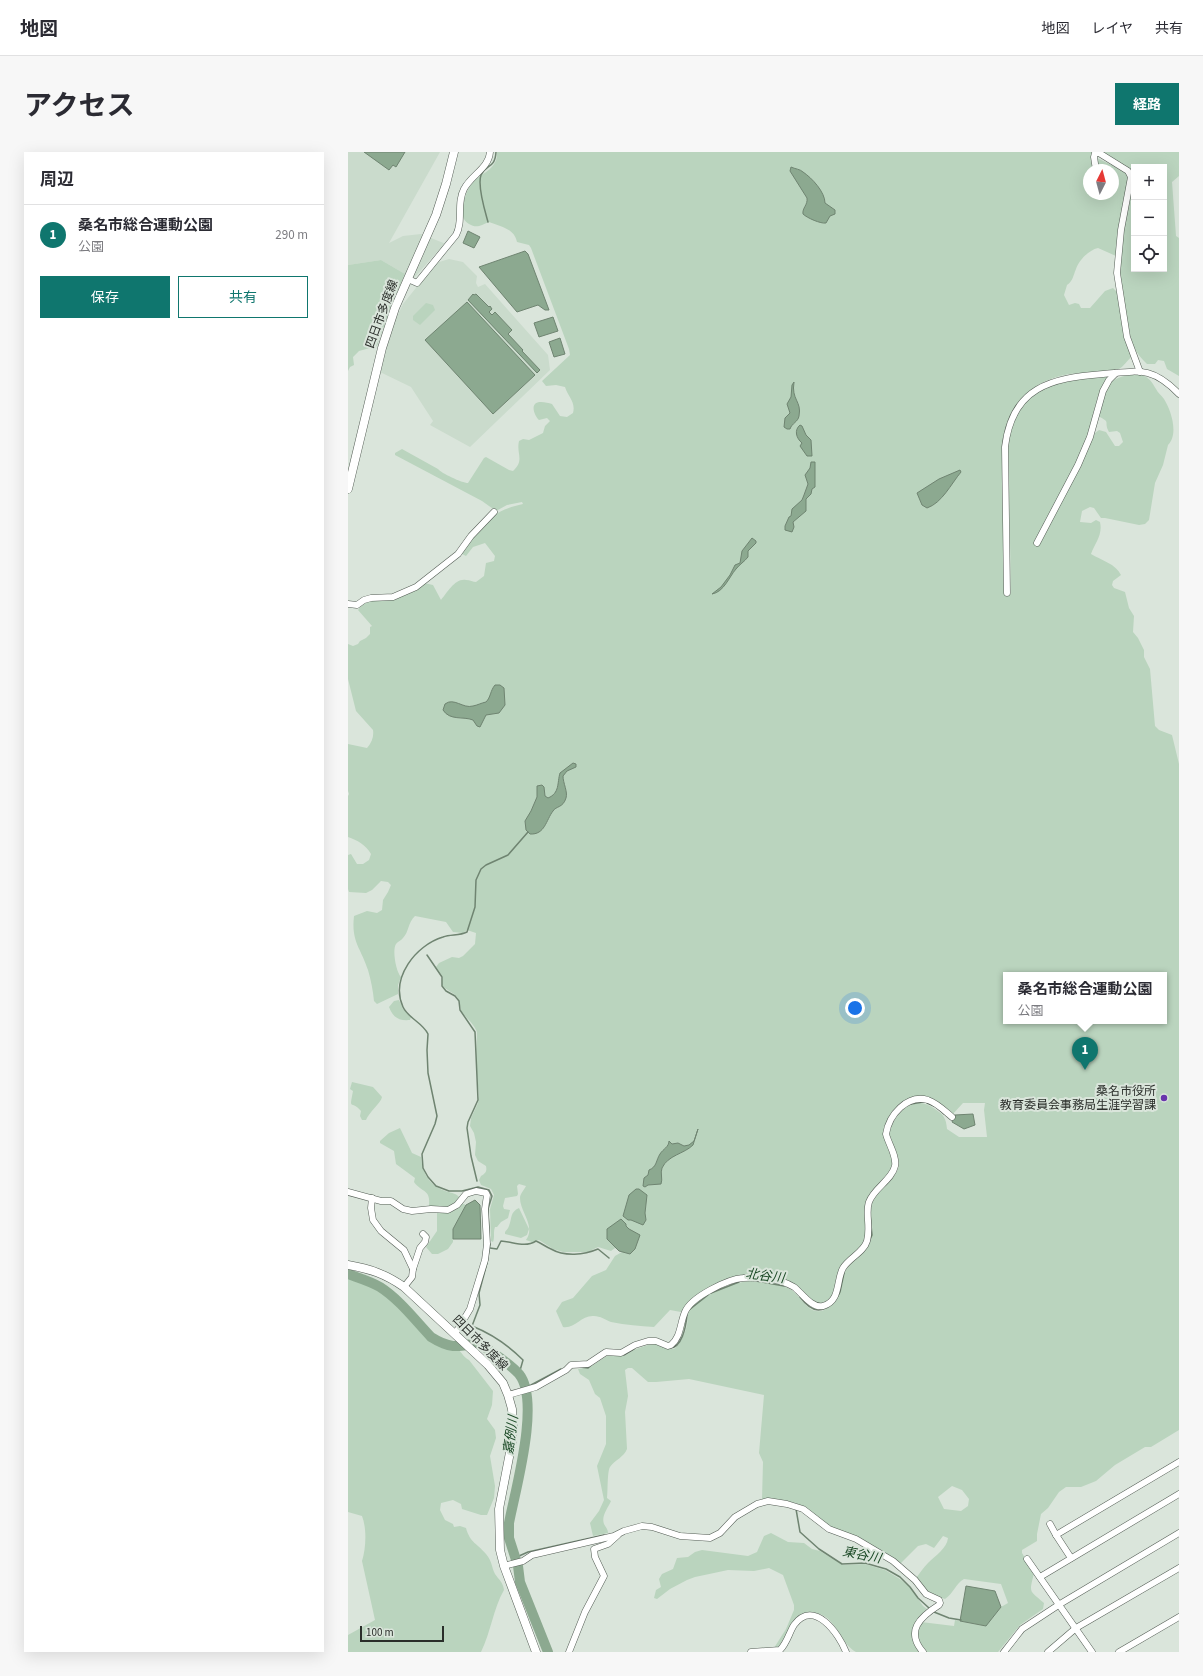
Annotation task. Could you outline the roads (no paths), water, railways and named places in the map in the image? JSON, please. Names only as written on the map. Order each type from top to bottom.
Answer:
[{"type":"main road","name":"四日市多度線","points":[[348,489],[382,348],[395,308],[436,215],[454,152]]},
{"type":"main road","name":"四日市多度線","points":[[348,1265],[376,1271],[388,1276],[404,1287],[496,1374],[508,1395],[512,1409],[512,1436],[499,1509],[499,1538],[536,1652]]},
{"type":"street","points":[[408,279],[416,283],[456,234],[459,225],[459,207],[462,193],[470,179],[488,162],[490,152]]},
{"type":"street","points":[[1095,164],[1095,153],[1099,153],[1117,164]]},
{"type":"street","points":[[1119,165],[1128,171],[1131,177],[1121,230],[1117,273],[1127,337],[1140,372]]},
{"type":"street","points":[[1037,543],[1078,465],[1090,437],[1102,391],[1109,380],[1116,373]]},
{"type":"street","points":[[1007,593],[1005,447],[1009,425],[1020,404],[1044,385],[1057,380],[1070,377],[1116,373],[1148,373],[1162,378],[1179,394]]},
{"type":"street","points":[[348,604],[357,605],[364,600],[371,598],[393,597],[416,587],[458,554],[471,536],[494,512]]},
{"type":"street","points":[[508,1395],[532,1388],[566,1370],[571,1365],[588,1364],[606,1352],[621,1353],[635,1345],[648,1341],[656,1341],[668,1346],[671,1345],[678,1336],[686,1310],[691,1304],[710,1290],[740,1278],[761,1278],[778,1281],[794,1287],[813,1304],[820,1306],[826,1304],[838,1291],[843,1268],[866,1244],[870,1226],[868,1212],[869,1202],[895,1169],[895,1160],[886,1134],[895,1113],[909,1102],[927,1100],[936,1104],[952,1117]]},
{"type":"street","points":[[348,1192],[381,1201],[394,1202],[403,1209],[408,1210],[448,1210],[457,1205],[466,1194],[476,1191],[484,1192],[487,1195],[485,1208],[487,1244],[485,1260],[470,1309],[457,1336]]},
{"type":"street","points":[[372,1198],[371,1208],[373,1220],[381,1231],[408,1254],[413,1269]]},
{"type":"street","points":[[404,1287],[412,1277],[420,1248],[425,1242],[426,1237],[423,1234]]},
{"type":"street","points":[[1056,1535],[1179,1464]]},
{"type":"street","points":[[1040,1577],[1179,1494]]},
{"type":"street","points":[[508,1565],[523,1561],[532,1555],[618,1534],[642,1526],[680,1536],[710,1538],[720,1533],[735,1517],[757,1504],[768,1501],[787,1504],[803,1510],[829,1529],[856,1539],[899,1565],[915,1580],[926,1594],[939,1600],[940,1603],[927,1612],[918,1622],[916,1627],[916,1641],[923,1652]]},
{"type":"street","points":[[1050,1524],[1071,1558]]},
{"type":"street","points":[[1004,1652],[1022,1629],[1060,1604],[1179,1533]]},
{"type":"street","points":[[569,1652],[584,1612],[604,1576],[594,1549],[608,1544],[618,1534]]},
{"type":"street","points":[[1028,1559],[1092,1652]]},
{"type":"street","points":[[1048,1652],[1076,1628],[1179,1568]]},
{"type":"street","points":[[751,1652],[780,1650],[794,1625],[802,1618],[811,1616],[827,1622],[846,1652]]},
{"type":"street","points":[[1119,1652],[1179,1617]]},
{"type":"waterway","points":[[488,222],[482,198],[480,180],[485,169],[494,161],[496,152]]},
{"type":"waterway","points":[[489,1233],[488,1209],[492,1196],[489,1190],[478,1187],[462,1191],[449,1191],[436,1186],[428,1177],[423,1168],[422,1154],[437,1116],[428,1073],[428,1034],[426,1030],[405,1011],[400,996],[400,985],[408,964],[424,947],[443,937],[467,932],[475,907],[476,880],[481,869],[486,865],[508,855],[528,832]]},
{"type":"waterway","points":[[427,955],[442,977],[442,986],[459,1001],[460,1010],[475,1032],[478,1100],[468,1122],[467,1128],[471,1156],[477,1181]]},
{"type":"waterway","name":"北谷川","points":[[911,1104],[923,1102]]},
{"type":"waterway","name":"北谷川","points":[[927,1103],[934,1106]]},
{"type":"waterway","name":"北谷川","points":[[937,1108],[944,1114]]},
{"type":"waterway","name":"北谷川","points":[[867,1247],[872,1235],[870,1214]]},
{"type":"waterway","points":[[490,1248],[497,1249],[501,1241],[524,1244],[536,1241],[556,1252],[568,1254],[581,1254],[598,1249],[609,1258]]},
{"type":"waterway","points":[[490,1244],[487,1263],[479,1293],[480,1305],[472,1326],[499,1340],[512,1349],[523,1360],[519,1374]]},
{"type":"waterway","name":"北谷川","points":[[838,1296],[844,1273]]},
{"type":"waterway","name":"嘉例川","points":[[348,1274],[372,1283],[394,1297],[431,1337],[443,1344],[454,1346],[478,1343],[519,1374],[525,1387],[528,1404],[527,1425],[521,1469],[509,1523],[509,1538],[518,1566],[520,1582],[548,1652]]},
{"type":"waterway","name":"北谷川","points":[[751,1280],[784,1286]]},
{"type":"waterway","name":"北谷川","points":[[711,1293],[739,1282]]},
{"type":"waterway","name":"北谷川","points":[[689,1310],[708,1295]]},
{"type":"waterway","name":"北谷川","points":[[800,1297],[811,1308],[818,1310],[825,1308]]},
{"type":"waterway","name":"北谷川","points":[[668,1348],[673,1348],[680,1341],[686,1325],[687,1315]]},
{"type":"waterway","name":"北谷川","points":[[624,1355],[634,1349]]},
{"type":"waterway","name":"北谷川","points":[[580,1367],[588,1368],[591,1365]]},
{"type":"waterway","name":"北谷川","points":[[525,1386],[531,1385],[561,1369]]},
{"type":"waterway","name":"東谷川","points":[[796,1509],[800,1532],[819,1549],[842,1564],[865,1563],[886,1569],[900,1577],[918,1598],[929,1608]]},
{"type":"waterway","name":"東谷川","points":[[514,1557],[528,1552],[604,1535]]},
{"type":"waterway","name":"東谷川","points":[[934,1612],[949,1618],[961,1620]]},
{"type":"place","name":"桑名市総合運動公園","points":[[1085,1070]]},
{"type":"place","name":"桑名市役所 教育委員会事務局生涯学習課","points":[[1164,1098]]}]
